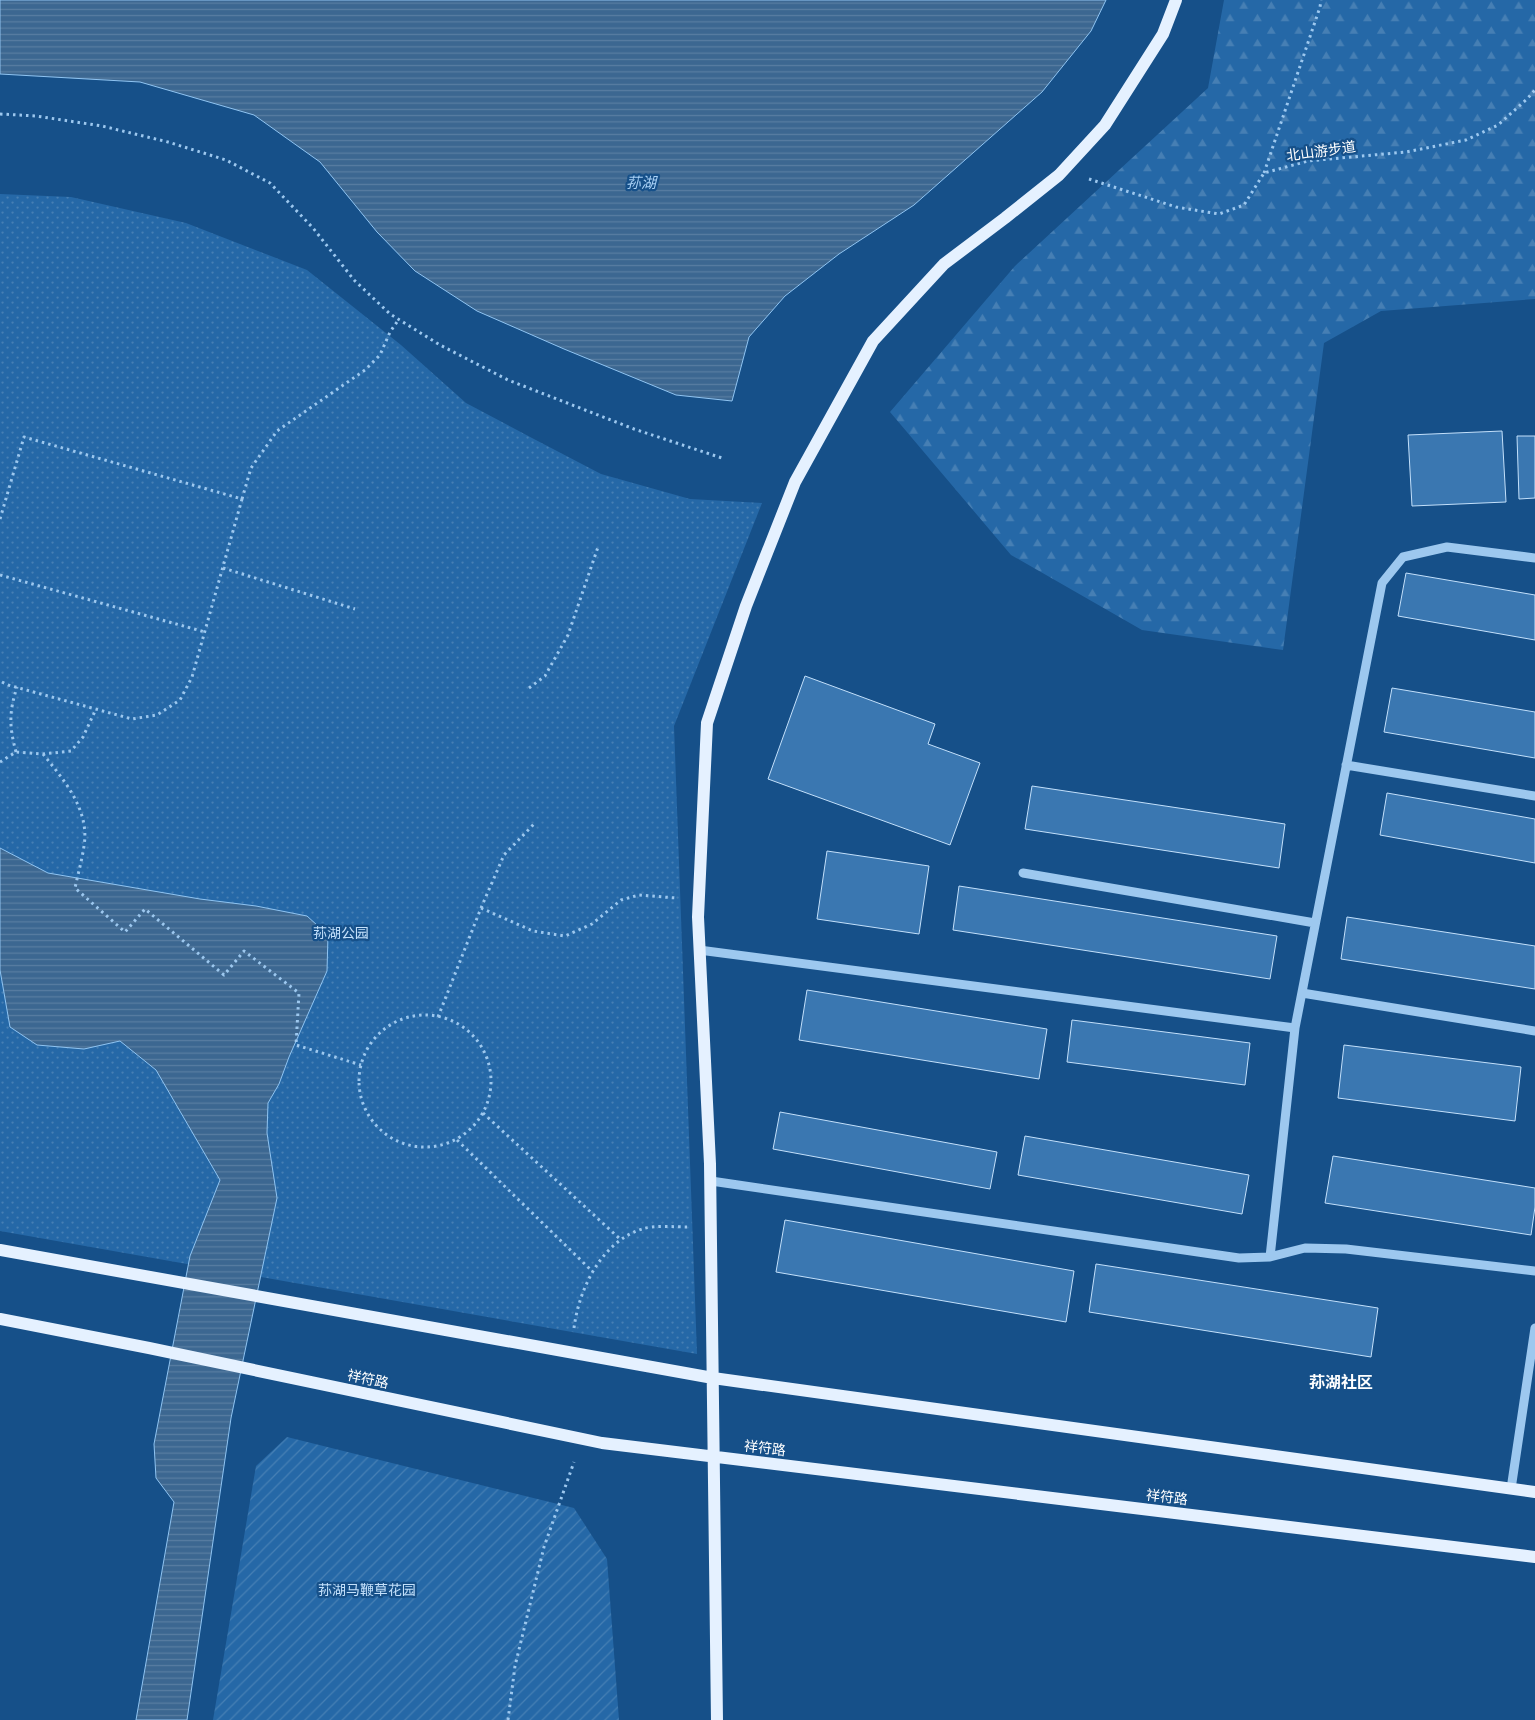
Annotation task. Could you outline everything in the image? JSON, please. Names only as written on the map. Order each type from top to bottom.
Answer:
[{"type":"main road","points":[[717,1720],[711,1181],[698,900],[707,723],[746,606],[795,482],[873,341],[944,264],[1059,174],[1105,125],[1163,34],[1176,0]]},
{"type":"main road","points":[[0,1250],[713,1378],[1535,1492]]},
{"type":"main road","name":"祥符路","points":[[0,1319],[149,1348],[582,1439],[714,1457],[1535,1557]]},
{"type":"lane","points":[[1270,1257],[1295,1028],[1382,582],[1403,557],[1447,547],[1535,558]]},
{"type":"lane","points":[[1346,765],[1535,796]]},
{"type":"lane","points":[[1023,873],[1315,923]]},
{"type":"lane","points":[[699,950],[1295,1028]]},
{"type":"lane","points":[[1302,993],[1535,1031]]},
{"type":"lane","points":[[711,1181],[1239,1258],[1270,1257],[1306,1248],[1346,1248],[1535,1271]]},
{"type":"lane","points":[[1511,1489],[1535,1328]]},
{"type":"path","points":[[1059,174],[1077,175],[1176,207],[1219,214],[1244,205],[1264,173],[1321,0]]},
{"type":"path","name":"北山游步道","points":[[1264,173],[1308,162],[1406,152],[1466,140],[1498,125],[1535,90]]},
{"type":"path","points":[[0,114],[36,116],[102,126],[168,142],[226,160],[270,183],[313,228],[354,280],[390,314],[440,345],[508,380],[634,429],[722,458]]},
{"type":"path","points":[[0,681],[132,719],[157,715],[180,700],[192,677],[250,468],[277,431],[366,370],[380,355],[390,332],[399,319]]},
{"type":"path","points":[[0,519],[24,437],[242,499]]},
{"type":"path","points":[[529,688],[545,676],[568,635],[598,547]]},
{"type":"path","points":[[223,568],[355,608]]},
{"type":"path","points":[[0,575],[205,632]]},
{"type":"path","points":[[16,687],[10,709],[11,732],[16,752]]},
{"type":"path","points":[[0,762],[16,752],[43,754],[72,751],[83,738],[96,709]]},
{"type":"path","points":[[43,754],[70,789],[84,821],[84,845],[75,888],[125,932],[145,909],[224,975],[244,951],[299,993],[296,1045],[361,1065]]},
{"type":"path","points":[[438,1018],[504,855],[534,824]]},
{"type":"path","points":[[482,908],[534,931],[565,936],[592,924],[621,900],[639,895],[698,900]]},
{"type":"path","points":[[429,1015],[438,1018],[464,1028],[478,1041],[487,1058],[491,1076],[490,1096],[483,1113],[472,1128],[456,1140],[438,1146],[418,1147],[400,1142],[383,1132],[370,1118],[362,1100],[359,1082],[361,1065],[368,1048],[379,1034],[394,1023],[411,1017],[429,1015]]},
{"type":"path","points":[[483,1113],[620,1239]]},
{"type":"path","points":[[456,1140],[592,1271]]},
{"type":"path","points":[[570,1353],[576,1308],[592,1271],[620,1239],[643,1228],[711,1226]]},
{"type":"path","points":[[508,1720],[515,1666],[544,1547],[582,1439]]},
{"type":"green space","points":[[1224,0],[1535,0],[1535,299],[1381,311],[1324,343],[1283,650],[1142,630],[1011,555],[890,412],[1015,266],[1208,88]]},
{"type":"green space","name":"荪湖公园","points":[[0,194],[71,197],[186,223],[307,270],[401,345],[466,403],[601,474],[690,499],[762,503],[674,726],[697,1354],[0,1231]]},
{"type":"green space","name":"荪湖马鞭草花园","points":[[287,1437],[574,1508],[607,1559],[619,1720],[213,1720],[256,1466]]},
{"type":"water","name":"荪湖","points":[[0,0],[1106,0],[1091,31],[1042,92],[914,205],[839,254],[785,296],[749,337],[732,401],[676,395],[477,311],[415,271],[377,232],[320,162],[254,115],[140,82],[0,74]]},
{"type":"water","points":[[0,848],[48,873],[200,899],[256,906],[307,916],[328,935],[327,971],[279,1084],[268,1103],[267,1133],[277,1198],[231,1418],[187,1720],[136,1720],[174,1502],[156,1478],[154,1444],[190,1256],[220,1180],[156,1070],[120,1041],[84,1049],[37,1045],[10,1027],[0,970]]},
{"type":"building","points":[[1502,431],[1506,502],[1412,506],[1408,435]]},
{"type":"building","points":[[1517,436],[1535,436],[1535,498],[1519,499]]},
{"type":"building","points":[[1406,573],[1535,595],[1535,640],[1398,616]]},
{"type":"building","points":[[805,676],[935,724],[928,744],[980,763],[950,845],[768,779]]},
{"type":"building","points":[[1392,688],[1535,712],[1535,758],[1384,732]]},
{"type":"building","points":[[1032,786],[1285,824],[1279,868],[1025,829]]},
{"type":"building","points":[[1387,793],[1535,819],[1535,863],[1380,835]]},
{"type":"building","points":[[827,851],[929,866],[919,934],[817,919]]},
{"type":"building","points":[[959,886],[1277,936],[1270,979],[953,930]]},
{"type":"building","points":[[1347,917],[1535,946],[1535,989],[1341,959]]},
{"type":"building","points":[[807,990],[1047,1029],[1039,1079],[799,1040]]},
{"type":"building","points":[[1072,1020],[1250,1043],[1245,1085],[1067,1062]]},
{"type":"building","points":[[1344,1045],[1521,1067],[1515,1121],[1338,1098]]},
{"type":"building","points":[[780,1112],[997,1152],[990,1189],[773,1149]]},
{"type":"building","points":[[1025,1136],[1249,1175],[1242,1214],[1018,1175]]},
{"type":"building","points":[[1333,1156],[1535,1188],[1535,1207],[1531,1235],[1325,1203]]},
{"type":"building","points":[[785,1220],[1074,1271],[1066,1322],[776,1272]]},
{"type":"building","points":[[1096,1264],[1378,1308],[1371,1357],[1089,1312]]},
{"type":"district","name":"荪湖社区","points":[[1341,1382]]}]
